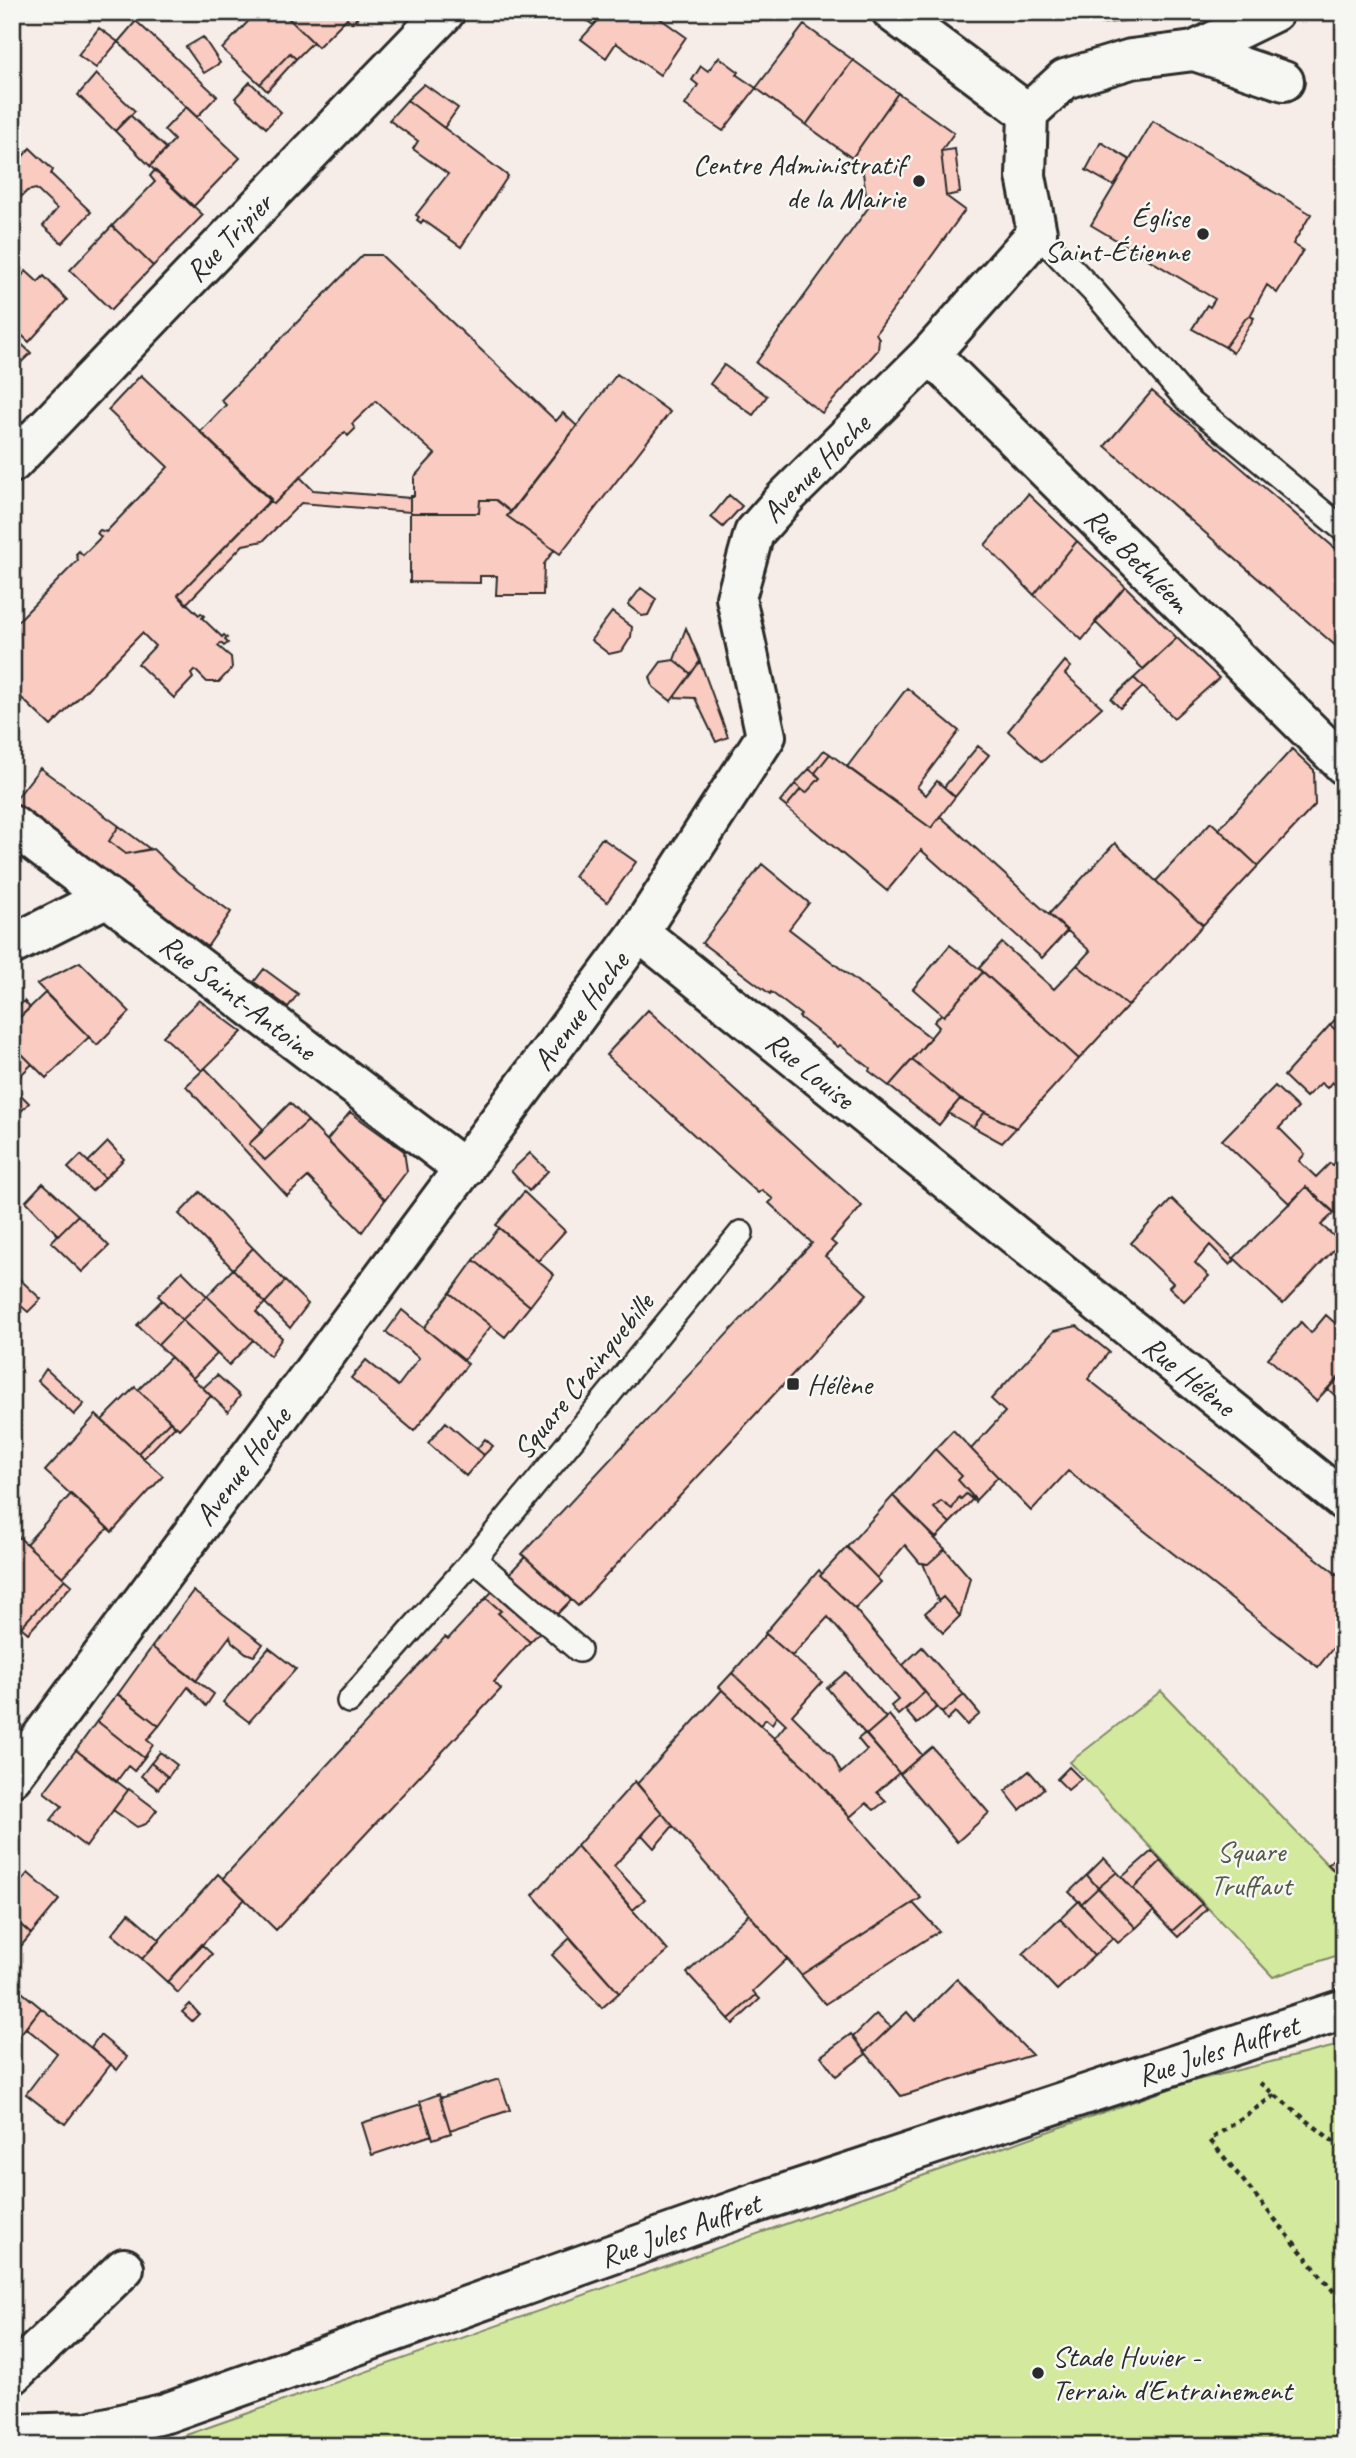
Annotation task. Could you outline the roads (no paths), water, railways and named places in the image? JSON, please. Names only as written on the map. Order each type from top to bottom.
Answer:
[{"type":"street","name":"Rue Tripier","points":[[12,463],[446,12]]},
{"type":"street","points":[[892,12],[1028,113]]},
{"type":"street","points":[[1037,233],[1026,176],[1028,113],[1065,79],[1131,59],[1194,51],[1274,12]]},
{"type":"street","points":[[1194,51],[1284,81]]},
{"type":"street","name":"Avenue Hoche","points":[[12,1777],[639,932],[766,736],[736,598],[754,533],[785,498],[930,354],[1037,233]]},
{"type":"street","name":"Rue Bethléem","points":[[930,354],[1344,765]]},
{"type":"street","name":"Rue Saint-Antoine","points":[[12,825],[464,1168]]},
{"type":"street","points":[[12,945],[107,897]]},
{"type":"street","name":"Rue Louise","points":[[639,932],[1033,1252]]},
{"type":"street","name":"Rue Hélène","points":[[1033,1252],[1344,1502]]},
{"type":"street","name":"Rue Jules Auffret","points":[[12,2434],[88,2432],[166,2413],[765,2200],[1344,2009]]},
{"type":"street","points":[[12,2375],[124,2268]]},
{"type":"lane","points":[[1037,233],[1094,292],[1188,401],[1344,530]]},
{"type":"lane","name":"Square Crainquebille","points":[[349,1701],[474,1559],[741,1233]]},
{"type":"lane","points":[[474,1559],[579,1650]]},
{"type":"place","name":"Centre Administratif de la Mairie","points":[[919,181]]},
{"type":"place","name":"Église Saint-Étienne","points":[[1203,234]]},
{"type":"place","name":"Hélène","points":[[793,1384]]},
{"type":"place","name":"Stade Huvier - Terrain d'Entrainement","points":[[1038,2373]]},
{"type":"park label","name":"Square Truffaut","points":[[1251,1868]]}]
